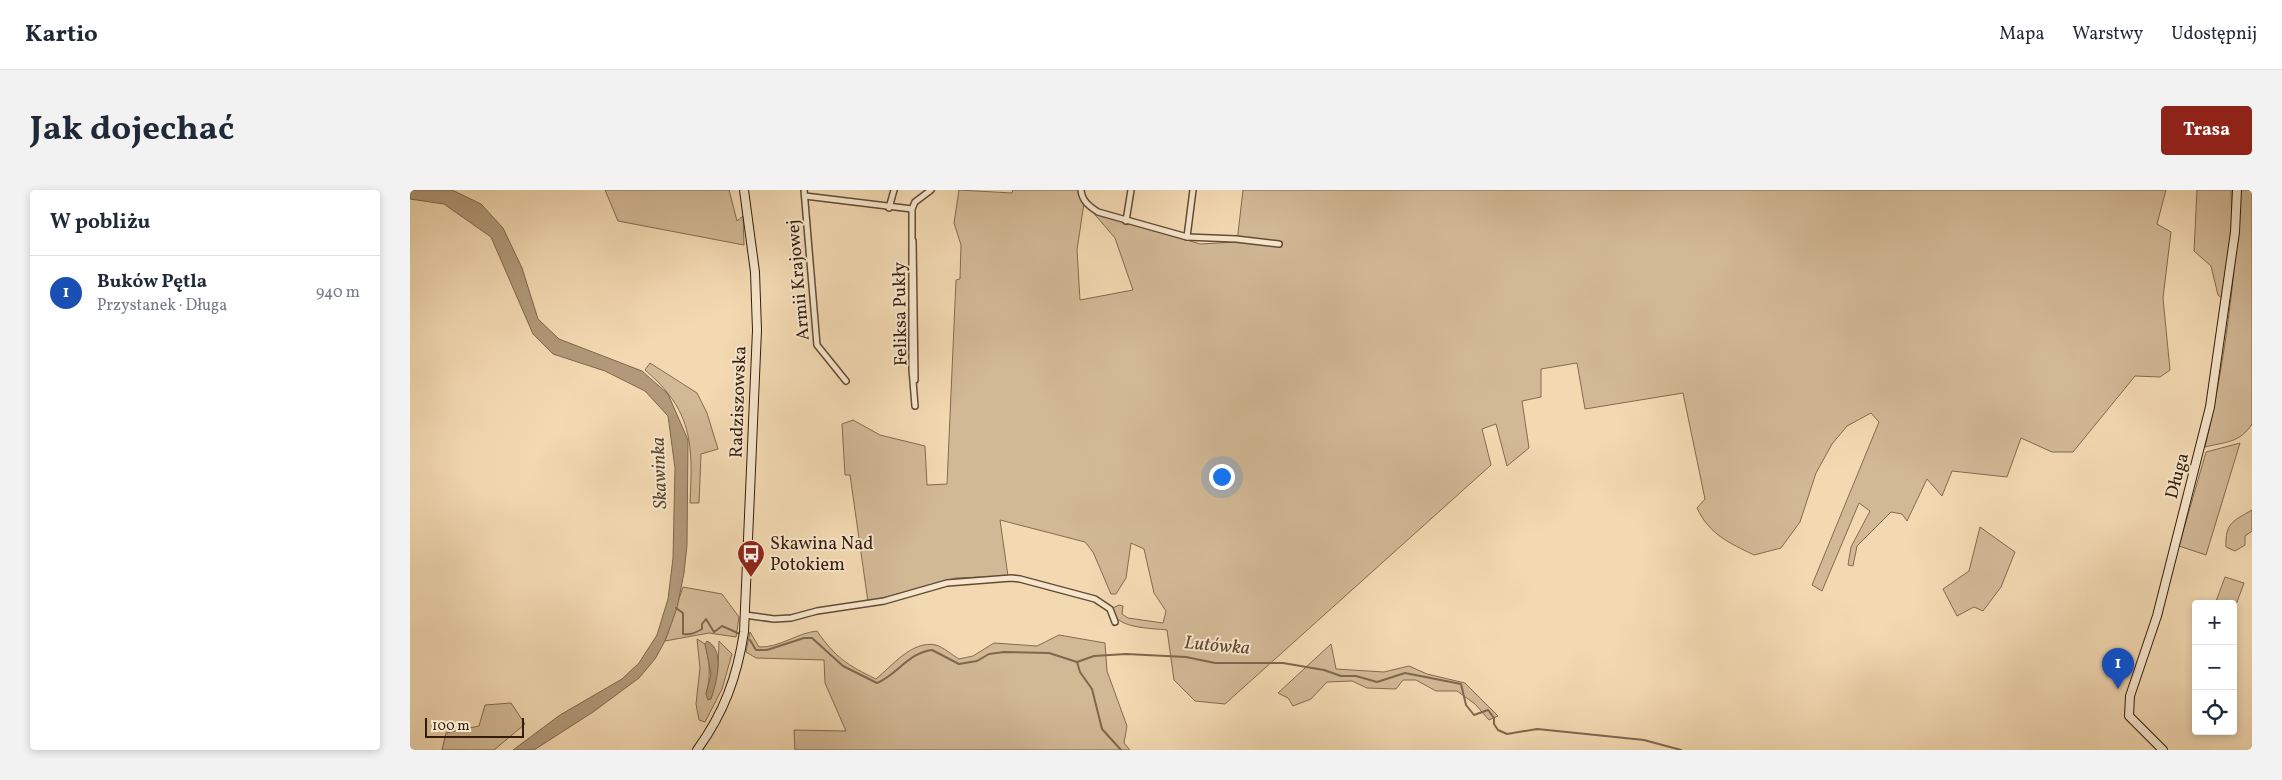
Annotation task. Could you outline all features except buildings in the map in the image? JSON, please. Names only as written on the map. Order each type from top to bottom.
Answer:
[{"type":"street","name":"Radziszowska","points":[[697,750],[716,722],[733,686],[741,654],[745,615],[757,330],[755,272],[744,190]]},
{"type":"street","points":[[889,208],[894,190]]},
{"type":"street","points":[[804,193],[889,208],[912,209],[915,202],[931,190]]},
{"type":"street","points":[[1081,190],[1082,198],[1089,206],[1126,221],[1187,238],[1236,239],[1279,244]]},
{"type":"street","points":[[1126,221],[1131,190]]},
{"type":"street","points":[[1187,238],[1193,190]]},
{"type":"street","name":"Długa","points":[[2163,750],[2129,716],[2130,696],[2157,616],[2210,408],[2235,232],[2237,190]]},
{"type":"street","name":"Armii Krajowej","points":[[804,193],[817,345],[846,381]]},
{"type":"street","name":"Feliksa Pukły","points":[[912,209],[914,406]]},
{"type":"street","points":[[745,615],[774,619],[791,618],[817,611],[884,601],[947,583],[1011,578],[1095,599],[1110,609],[1114,622]]},
{"type":"shaded area","points":[[410,190],[452,190],[481,204],[503,228],[522,268],[538,319],[559,339],[642,371],[668,394],[688,440],[687,545],[684,573],[677,608],[665,641],[655,659],[639,678],[593,712],[534,750],[513,750],[560,715],[622,679],[639,663],[657,635],[668,599],[673,558],[675,468],[668,416],[645,391],[605,371],[553,354],[533,334],[491,237],[444,204],[410,199]]},
{"type":"shaded area","points":[[605,190],[729,190],[737,221],[743,216],[744,245],[618,221]]},
{"type":"shaded area","points":[[959,190],[1012,193],[1013,190],[1079,190],[1084,203],[1077,250],[1080,300],[1133,290],[1115,238],[1091,210],[1200,244],[1237,242],[1243,190],[2166,190],[2157,224],[2171,232],[2163,298],[2170,370],[2160,377],[2135,376],[2073,452],[2052,452],[2021,438],[2007,477],[1952,471],[1942,496],[1927,479],[1907,521],[1902,514],[1891,512],[1857,546],[1853,566],[1848,565],[1851,547],[1870,511],[1859,503],[1822,591],[1812,585],[1879,422],[1871,413],[1847,426],[1832,444],[1816,473],[1800,522],[1781,548],[1754,555],[1721,537],[1707,525],[1697,508],[1705,499],[1683,393],[1585,409],[1577,363],[1541,369],[1541,397],[1522,401],[1529,448],[1507,466],[1496,424],[1482,429],[1491,465],[1225,704],[1195,701],[1174,680],[1167,630],[1126,624],[1114,615],[1113,608],[1119,605],[1123,606],[1122,614],[1128,618],[1163,623],[1166,611],[1154,593],[1144,549],[1131,543],[1126,578],[1116,594],[1111,594],[1093,552],[1085,542],[1000,520],[1008,576],[956,578],[868,602],[850,475],[845,475],[842,424],[853,420],[880,435],[925,446],[927,485],[947,484],[956,280],[960,279],[961,245],[954,223]]},
{"type":"shaded area","points":[[2197,190],[2231,190],[2232,226],[2223,299],[2218,295],[2211,266],[2194,251]]},
{"type":"shaded area","points":[[2241,190],[2252,190],[2252,424],[2237,438],[2225,443],[2205,447],[2224,352],[2236,254]]},
{"type":"shaded area","points":[[650,363],[697,393],[707,413],[718,449],[701,454],[699,503],[690,503],[691,463],[687,430],[673,400],[645,370]]},
{"type":"shaded area","points":[[2240,443],[2206,555],[2179,546],[2206,452]]},
{"type":"shaded area","points":[[2252,510],[2252,531],[2245,536],[2245,545],[2235,551],[2226,547],[2229,528],[2235,520]]},
{"type":"shaded area","points":[[1980,527],[2015,552],[2001,587],[1983,611],[1974,607],[1957,616],[1943,589],[1969,571]]},
{"type":"shaded area","points":[[2225,577],[2244,583],[2237,602],[2237,600],[2216,600]]},
{"type":"shaded area","points":[[683,587],[722,594],[739,617],[736,637],[709,633],[665,641]]},
{"type":"shaded area","points":[[817,631],[830,648],[843,660],[876,679],[903,655],[919,646],[927,644],[939,646],[959,659],[973,656],[994,643],[1037,646],[1059,635],[1105,643],[1107,671],[1127,726],[1124,743],[1130,750],[795,750],[794,730],[846,731],[825,683],[824,660],[756,658],[746,652],[750,632],[759,647],[766,647],[802,634]]},
{"type":"shaded area","points":[[697,639],[705,644],[707,650],[709,675],[706,694],[711,699],[718,665],[719,641],[732,654],[722,689],[705,722],[699,720],[696,704],[700,668]]},
{"type":"shaded area","points":[[707,641],[713,645],[718,659],[715,685],[711,699],[708,700],[706,694],[711,674],[705,644]]},
{"type":"shaded area","points":[[1331,644],[1336,669],[1384,672],[1409,666],[1427,674],[1465,683],[1498,716],[1489,720],[1475,704],[1457,691],[1436,691],[1416,680],[1403,680],[1396,689],[1367,688],[1352,681],[1327,682],[1311,699],[1293,706],[1288,698],[1278,693]]},
{"type":"shaded area","points":[[511,703],[525,724],[494,750],[442,750],[446,733],[479,726],[485,705]]},
{"type":"waterway","name":"Lutówka","points":[[676,608],[683,613],[683,634],[693,633],[702,629],[702,624],[706,619],[714,632],[722,626],[740,634]]},
{"type":"waterway","name":"Lutówka","points":[[750,640],[756,650],[767,650],[804,638],[812,638],[843,666],[877,683],[916,655],[932,650],[959,664],[977,661],[989,654],[1004,652],[1049,653],[1077,662],[1094,656],[1126,654],[1186,657],[1215,663],[1283,663],[1324,670],[1341,676],[1356,676],[1377,682],[1405,673],[1461,684],[1466,705],[1474,715],[1488,710],[1494,718],[1494,724],[1498,730],[1507,734],[1537,729],[1644,740],[1681,750]]},
{"type":"waterway","points":[[1077,662],[1080,672],[1092,689],[1102,729],[1121,750]]},
{"type":"place","name":"Skawina Nad Potokiem","points":[[751,578]]},
{"type":"place","name":"Buków Pętla","points":[[2118,689]]},
{"type":"water label","name":"Skawinka","points":[[660,473]]}]
